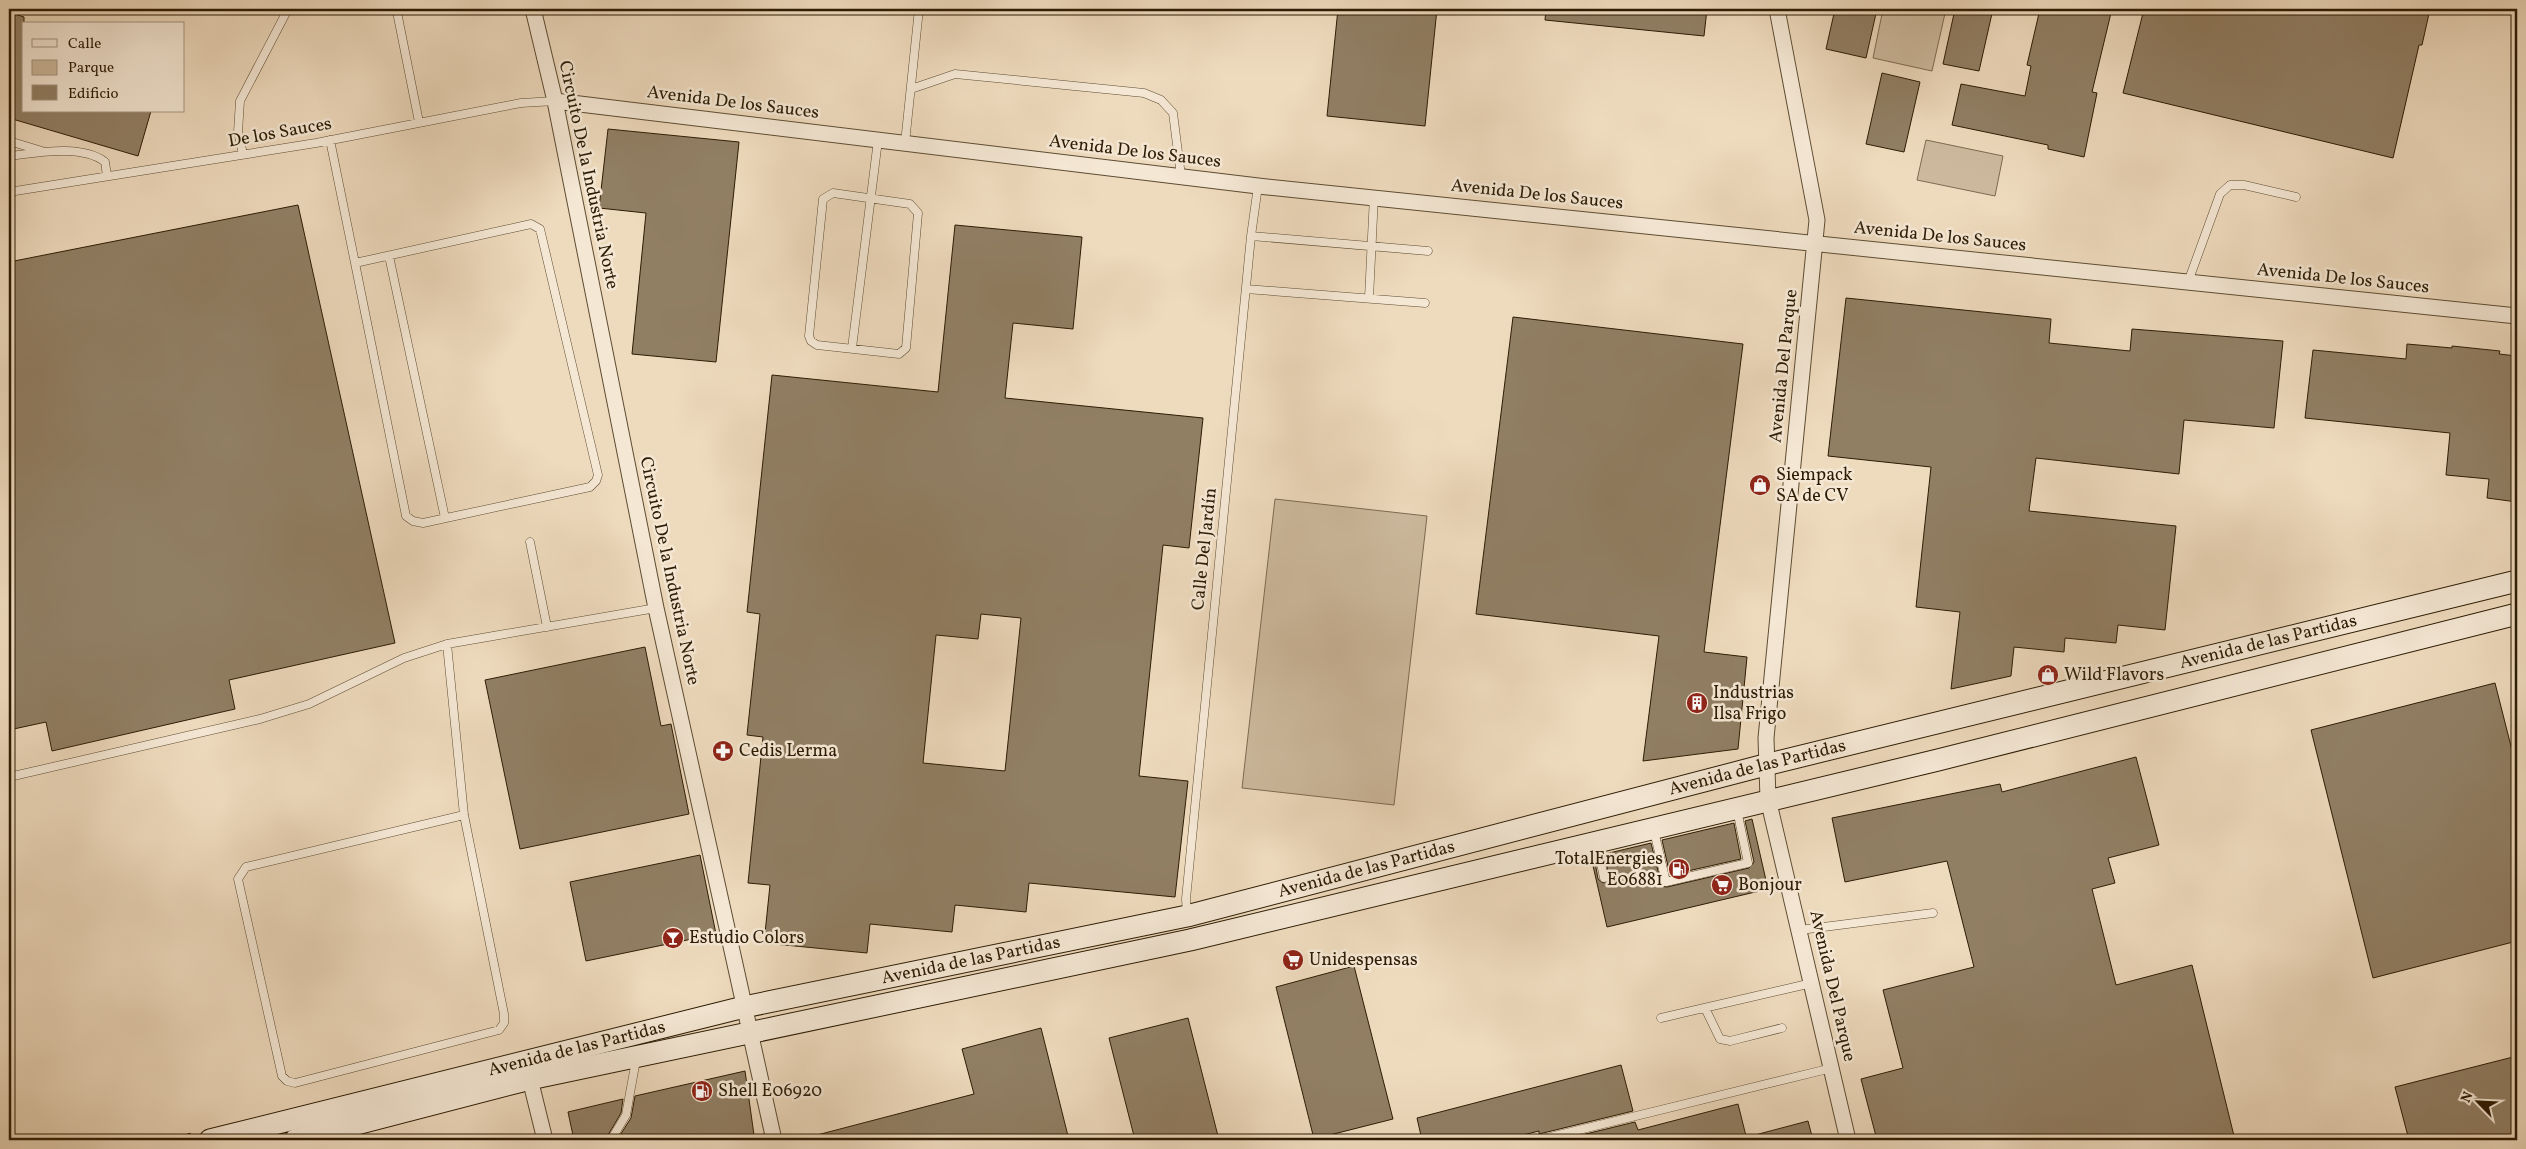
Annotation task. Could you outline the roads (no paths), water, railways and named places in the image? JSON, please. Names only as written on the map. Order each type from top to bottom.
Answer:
[{"type":"main road","name":"Avenida de las Partidas","points":[[210,1140],[744,1007],[1187,916],[1765,765],[2517,581]]},
{"type":"main road","name":"Avenida de las Partidas","points":[[295,1140],[530,1079],[636,1055],[750,1034],[1190,940],[1597,844],[1737,809],[1768,799],[1938,760],[2517,614]]},
{"type":"street","name":"Circuito De la Industria Norte","points":[[533,9],[555,101],[656,608],[774,1138]]},
{"type":"street","name":"Avenida Del Parque","points":[[1777,9],[1817,220],[1766,738],[1765,765],[1768,799],[1848,1140]]},
{"type":"street","name":"Avenida De los Sauces","points":[[555,101],[1258,186],[1374,196],[2517,316]]},
{"type":"street","points":[[530,1079],[545,1140]]},
{"type":"lane","points":[[243,154],[238,132],[240,101],[288,9]]},
{"type":"lane","points":[[905,143],[919,9]]},
{"type":"lane","points":[[397,12],[419,122]]},
{"type":"lane","points":[[910,89],[955,74],[1144,93],[1161,100],[1173,113],[1181,176]]},
{"type":"lane","name":"De los Sauces","points":[[9,192],[330,140],[521,103],[555,101]]},
{"type":"lane","points":[[330,140],[406,516],[413,522],[423,523],[590,487],[596,482],[598,475],[540,229],[531,224],[355,263]]},
{"type":"lane","points":[[852,348],[878,140]]},
{"type":"lane","points":[[9,141],[46,152]]},
{"type":"lane","points":[[9,156],[46,152],[96,155],[105,162],[107,176]]},
{"type":"lane","points":[[2188,282],[2220,194],[2230,184],[2244,185],[2296,197]]},
{"type":"lane","name":"Calle Del Jardín","points":[[1187,916],[1186,899],[1251,236],[1258,186]]},
{"type":"lane","points":[[832,193],[870,197],[910,204],[918,213],[906,348],[899,354],[817,345],[811,341],[809,336],[823,198],[832,193]]},
{"type":"lane","points":[[1369,298],[1374,196]]},
{"type":"lane","points":[[1251,236],[1428,251]]},
{"type":"lane","points":[[389,256],[446,518]]},
{"type":"lane","points":[[1246,289],[1424,303]]},
{"type":"lane","points":[[530,542],[547,626]]},
{"type":"lane","points":[[9,777],[260,719],[309,704],[404,658],[447,644],[656,608]]},
{"type":"lane","points":[[447,644],[464,815],[504,1014],[504,1023],[499,1030],[295,1083],[287,1081],[282,1076],[238,879],[241,872],[246,867],[464,815]]},
{"type":"lane","points":[[1646,878],[1666,882],[1748,862],[1737,809]]},
{"type":"lane","points":[[1654,829],[1666,882]]},
{"type":"lane","points":[[1597,844],[1604,878]]},
{"type":"lane","points":[[1800,930],[1933,912]]},
{"type":"lane","points":[[1661,1018],[1812,983]]},
{"type":"lane","points":[[1706,1008],[1720,1039],[1730,1041],[1782,1028]]},
{"type":"lane","points":[[610,1140],[626,1115],[636,1055]]},
{"type":"lane","points":[[1538,1140],[1832,1068]]},
{"type":"lane","points":[[756,1140],[774,1138]]},
{"type":"place","name":"Siempack SA de CV","points":[[1760,485]]},
{"type":"place","name":"Wild Flavors","points":[[2048,675]]},
{"type":"place","name":"Industrias Ilsa Frigo","points":[[1697,703]]},
{"type":"place","name":"Cedis Lerma","points":[[723,751]]},
{"type":"place","name":"TotalEnergies E06881","points":[[1679,869]]},
{"type":"place","name":"Bonjour","points":[[1722,885]]},
{"type":"place","name":"Estudio Colors","points":[[673,938]]},
{"type":"place","name":"Unidespensas","points":[[1293,960]]},
{"type":"place","name":"Shell E06920","points":[[702,1091]]}]
